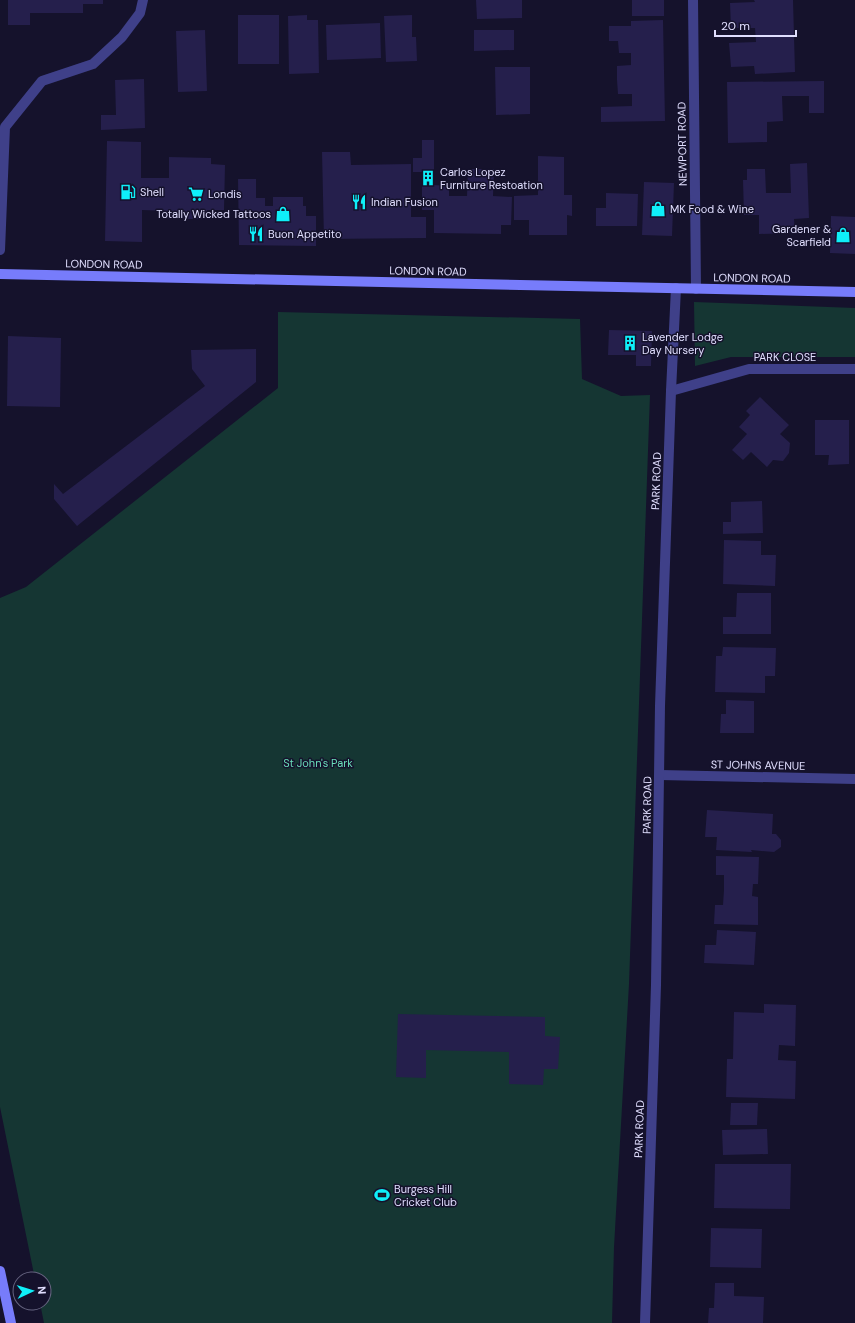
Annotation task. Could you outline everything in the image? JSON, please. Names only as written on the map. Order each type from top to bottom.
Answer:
[{"type":"main road","name":"LONDON ROAD","points":[[0,274],[855,292]]},
{"type":"main road","points":[[0,1271],[11,1323]]},
{"type":"street","points":[[0,250],[5,127],[42,81],[93,64],[122,37],[140,13],[143,0]]},
{"type":"street","name":"NEWPORT ROAD","points":[[693,0],[696,289]]},
{"type":"street","name":"PARK ROAD","points":[[645,1323],[656,985],[660,706],[676,288]]},
{"type":"street","name":"PARK CLOSE","points":[[671,391],[749,369],[855,369]]},
{"type":"street","name":"ST JOHNS AVENUE","points":[[660,775],[855,779]]},
{"type":"green space","points":[[694,302],[855,308],[855,357],[731,357],[695,366]]},
{"type":"green space","name":"St John's Park","points":[[278,312],[580,319],[582,379],[621,396],[650,395],[629,984],[614,1247],[612,1323],[44,1323],[42,1311],[52,1311],[52,1271],[33,1271],[0,1107],[0,598],[26,587],[278,388]]},
{"type":"building","points":[[8,0],[103,0],[103,4],[83,4],[83,13],[30,13],[30,25],[8,25]]},
{"type":"building","points":[[476,0],[522,0],[522,18],[477,19]]},
{"type":"building","points":[[632,0],[664,0],[664,16],[632,16]]},
{"type":"building","points":[[754,0],[793,0],[795,72],[755,74],[754,66],[731,67],[729,43],[756,42],[755,28],[731,28],[730,3],[755,2]]},
{"type":"building","points":[[238,15],[279,15],[279,64],[238,64]]},
{"type":"building","points":[[307,15],[307,20],[318,20],[319,73],[289,74],[288,16]]},
{"type":"building","points":[[412,15],[412,37],[416,37],[417,61],[386,62],[384,16]]},
{"type":"building","points":[[663,20],[665,121],[601,122],[601,107],[632,106],[632,94],[618,94],[617,80],[617,66],[631,65],[631,53],[619,53],[618,41],[609,41],[609,26],[631,26],[631,21]]},
{"type":"building","points":[[380,23],[381,58],[327,60],[326,25]]},
{"type":"building","points":[[205,30],[207,91],[178,92],[176,31]]},
{"type":"building","points":[[474,30],[514,30],[514,50],[474,51]]},
{"type":"building","points":[[495,67],[530,67],[530,114],[496,115]]},
{"type":"building","points":[[144,79],[145,128],[101,130],[101,115],[116,115],[115,80]]},
{"type":"building","points":[[824,81],[824,113],[809,113],[809,96],[782,96],[783,121],[767,122],[767,142],[728,143],[727,82]]},
{"type":"building","points":[[422,140],[434,140],[434,185],[449,186],[449,196],[467,196],[468,169],[494,169],[493,196],[512,197],[511,225],[501,225],[501,234],[434,233],[434,210],[422,210],[422,172],[413,172],[413,158],[422,158]]},
{"type":"building","points":[[107,141],[141,142],[141,178],[169,178],[169,157],[211,158],[211,164],[225,165],[224,210],[207,210],[207,219],[168,219],[168,211],[142,210],[142,242],[105,241]]},
{"type":"building","points":[[322,152],[350,152],[351,165],[411,164],[411,217],[426,217],[426,238],[324,239]]},
{"type":"building","points":[[538,156],[564,157],[564,195],[572,195],[572,216],[567,215],[567,235],[529,235],[529,220],[514,220],[514,196],[538,195]]},
{"type":"building","points":[[807,163],[809,218],[794,219],[795,233],[759,234],[759,215],[744,215],[743,180],[747,180],[747,169],[765,169],[766,193],[791,193],[790,164]]},
{"type":"building","points":[[238,179],[256,179],[256,198],[265,198],[265,206],[273,206],[273,197],[303,197],[303,206],[306,206],[306,216],[316,216],[316,246],[239,245]]},
{"type":"building","name":"MK Food & Wine","points":[[644,182],[674,183],[672,236],[642,235]]},
{"type":"building","points":[[606,193],[638,194],[637,226],[596,226],[596,208],[606,208]]},
{"type":"building","name":"Gardener & Scarfield","points":[[831,216],[855,217],[855,254],[830,253]]},
{"type":"building","name":"Lavender Lodge Day Nursery","points":[[609,330],[652,331],[651,366],[636,366],[636,355],[608,355]]},
{"type":"building","points":[[8,336],[61,338],[60,407],[7,406]]},
{"type":"building","points":[[256,349],[256,382],[77,526],[54,499],[54,484],[63,494],[205,386],[192,369],[191,350]]},
{"type":"building","points":[[760,397],[789,425],[780,434],[790,443],[789,453],[783,461],[773,460],[767,467],[751,452],[743,460],[732,450],[747,434],[739,427],[750,415],[746,411]]},
{"type":"building","points":[[815,420],[849,420],[849,464],[828,465],[829,455],[815,455]]},
{"type":"building","points":[[762,501],[763,533],[723,534],[723,522],[731,522],[731,502]]},
{"type":"building","points":[[724,540],[761,541],[761,555],[776,555],[775,586],[723,584]]},
{"type":"building","points":[[737,593],[771,593],[771,634],[723,634],[723,617],[736,617]]},
{"type":"building","points":[[723,647],[776,648],[775,676],[765,676],[765,693],[715,692],[716,656],[722,656]]},
{"type":"building","points":[[726,700],[754,701],[754,733],[720,733],[721,714],[726,714]]},
{"type":"building","points":[[707,810],[773,814],[772,834],[776,834],[781,840],[781,847],[774,852],[751,850],[752,852],[716,850],[717,837],[705,837]]},
{"type":"building","points":[[716,856],[759,857],[758,884],[753,884],[752,896],[758,897],[758,925],[714,924],[715,905],[723,905],[724,890],[724,875],[716,875]]},
{"type":"building","points":[[717,930],[756,932],[754,965],[704,963],[705,945],[716,945]]},
{"type":"building","points":[[764,1004],[796,1005],[795,1046],[779,1045],[778,1060],[796,1061],[795,1099],[726,1097],[727,1059],[733,1059],[734,1012],[764,1013]]},
{"type":"building","points":[[398,1014],[545,1017],[545,1036],[560,1037],[558,1069],[544,1069],[543,1085],[509,1084],[509,1052],[426,1050],[426,1078],[396,1077]]},
{"type":"building","points":[[731,1103],[758,1103],[757,1125],[730,1125]]},
{"type":"building","points":[[767,1129],[768,1154],[723,1155],[722,1130]]},
{"type":"building","points":[[715,1164],[791,1164],[790,1209],[714,1208]]},
{"type":"building","points":[[711,1228],[762,1229],[761,1268],[710,1267]]},
{"type":"building","points":[[715,1283],[734,1283],[734,1296],[764,1297],[763,1323],[708,1323],[709,1308],[714,1308]]},
{"type":"place","name":"Carlos Lopez Furniture Restoation","points":[[428,178]]},
{"type":"place","name":"Shell","points":[[128,192]]},
{"type":"place","name":"Londis","points":[[196,194]]},
{"type":"place","name":"Indian Fusion","points":[[359,202]]},
{"type":"place","name":"MK Food & Wine","points":[[658,209]]},
{"type":"place","name":"Totally Wicked Tattoos","points":[[283,214]]},
{"type":"place","name":"Buon Appetito","points":[[256,234]]},
{"type":"place","name":"Gardener & Scarfield","points":[[843,235]]},
{"type":"place","name":"Lavender Lodge Day Nursery","points":[[630,343]]},
{"type":"place","name":"Burgess Hill Cricket Club","points":[[382,1195]]}]
